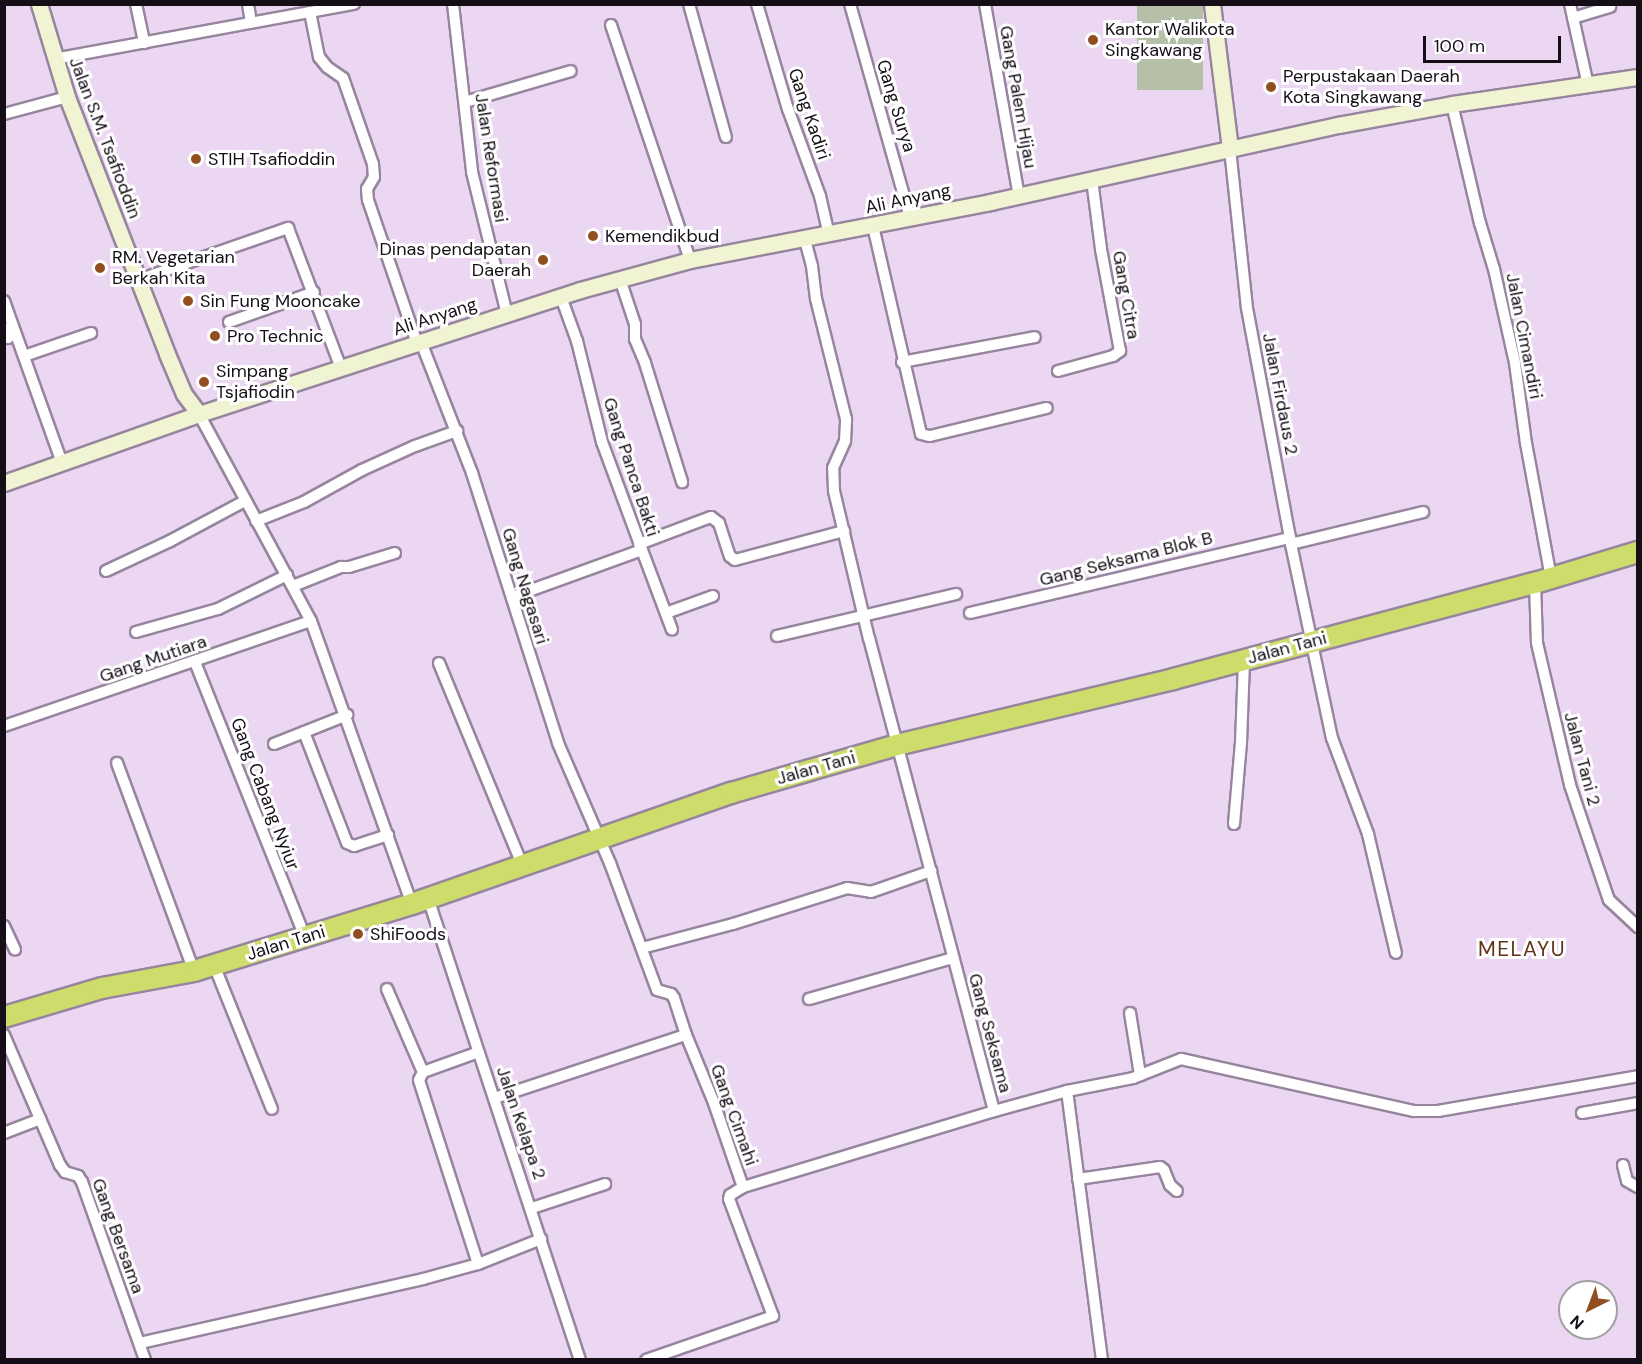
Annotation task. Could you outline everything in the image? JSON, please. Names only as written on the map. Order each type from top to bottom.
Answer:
[{"type":"highway","name":"Jalan Tani","points":[[4,1017],[102,988],[194,971],[214,965],[523,867],[730,793],[897,745],[1244,660],[1543,581],[1638,552]]},
{"type":"street","name":"Jalan S.M. Tsafioddin","points":[[39,4],[67,97],[138,280],[184,394],[200,414]]},
{"type":"street","points":[[136,4],[144,43]]},
{"type":"street","points":[[248,4],[251,22]]},
{"type":"street","points":[[54,59],[354,4]]},
{"type":"street","name":"Jalan Reformasi","points":[[453,4],[472,172],[507,314]]},
{"type":"street","points":[[690,4],[726,137]]},
{"type":"street","name":"Gang Kadiri","points":[[757,4],[788,109],[820,196],[829,234]]},
{"type":"street","name":"Gang Surya","points":[[850,4],[910,218]]},
{"type":"street","name":"Gang Palem Hijau","points":[[985,4],[1019,196]]},
{"type":"street","points":[[1212,4],[1230,149]]},
{"type":"street","points":[[1570,4],[1588,85]]},
{"type":"street","points":[[1573,18],[1610,7]]},
{"type":"street","name":"Gang Nagasari","points":[[310,12],[321,60],[343,78],[373,164],[374,177],[367,189],[368,200],[419,342],[457,431],[558,743],[600,838]]},
{"type":"street","points":[[611,25],[690,260]]},
{"type":"street","points":[[465,102],[571,71]]},
{"type":"street","name":"Ali Anyang","points":[[4,483],[200,414],[419,342],[561,297],[690,260],[873,226],[1452,104],[1638,77]]},
{"type":"street","points":[[4,114],[67,97]]},
{"type":"street","name":"Jalan Cimandiri","points":[[1452,104],[1515,363],[1543,581]]},
{"type":"street","name":"Jalan Firdaus 2","points":[[1230,149],[1247,308],[1290,541],[1332,738],[1368,834],[1396,953]]},
{"type":"street","name":"Gang Citra","points":[[1058,371],[1113,356],[1120,351],[1101,249],[1092,180]]},
{"type":"street","points":[[873,226],[919,431],[926,436],[1047,408]]},
{"type":"street","points":[[138,280],[288,228],[341,368]]},
{"type":"street","name":"Gang Seksama","points":[[743,1187],[994,1111],[863,614],[844,531],[832,474],[845,441],[846,419],[816,299],[813,266],[805,239]]},
{"type":"street","points":[[621,279],[635,324],[634,339],[645,363],[682,482]]},
{"type":"street","points":[[229,322],[314,292]]},
{"type":"street","name":"Gang Panca Bakti","points":[[512,597],[640,547],[602,442],[577,341],[561,297]]},
{"type":"street","points":[[4,301],[62,464]]},
{"type":"street","points":[[24,356],[90,333]]},
{"type":"street","points":[[902,362],[1035,337]]},
{"type":"street","name":"Jalan Kelapa 2","points":[[200,414],[255,521],[311,621],[347,715],[388,835],[420,901],[479,1052],[580,1359]]},
{"type":"street","points":[[255,521],[304,502],[362,470],[415,446],[457,431]]},
{"type":"street","points":[[106,571],[170,541],[245,501]]},
{"type":"street","name":"Gang Seksama Blok B","points":[[970,613],[1423,512]]},
{"type":"street","points":[[672,630],[640,547],[711,517],[719,523],[730,556],[735,560],[844,531]]},
{"type":"street","points":[[293,586],[341,567],[349,567],[395,553]]},
{"type":"street","points":[[136,632],[218,609],[287,575]]},
{"type":"street","name":"Jalan Tani 2","points":[[1543,581],[1537,643],[1570,786],[1609,900],[1638,927]]},
{"type":"street","points":[[777,636],[956,594]]},
{"type":"street","points":[[666,613],[713,597]]},
{"type":"street","name":"Gang Mutiara","points":[[4,726],[311,621]]},
{"type":"street","points":[[1234,824],[1241,743],[1244,660]]},
{"type":"street","name":"Gang Cabang Nyiur","points":[[195,662],[305,937]]},
{"type":"street","points":[[439,663],[523,867]]},
{"type":"street","points":[[274,744],[347,715]]},
{"type":"street","points":[[304,732],[347,843],[354,846],[388,835]]},
{"type":"street","points":[[117,764],[194,971]]},
{"type":"street","name":"Gang Cimahi","points":[[600,838],[657,990],[671,994],[674,998],[686,1035],[714,1103],[743,1187],[730,1195],[729,1199],[773,1316],[646,1359]]},
{"type":"street","points":[[642,948],[733,924],[847,888],[871,892],[931,871]]},
{"type":"street","points":[[4,926],[15,950]]},
{"type":"street","points":[[809,999],[953,958]]},
{"type":"street","points":[[214,965],[272,1109]]},
{"type":"street","points":[[387,989],[423,1072],[419,1084],[478,1264]]},
{"type":"street","points":[[1130,1013],[1140,1075]]},
{"type":"street","name":"Gang Bersama","points":[[4,1035],[60,1165],[65,1172],[81,1178],[145,1359]]},
{"type":"street","points":[[495,1098],[686,1035]]},
{"type":"street","points":[[423,1072],[479,1052]]},
{"type":"street","points":[[994,1111],[1067,1091],[1140,1075],[1181,1059],[1414,1111],[1509,1101],[1638,1076]]},
{"type":"street","points":[[1067,1091],[1102,1359]]},
{"type":"street","points":[[1582,1113],[1638,1103]]},
{"type":"street","points":[[4,1134],[40,1119]]},
{"type":"street","points":[[1623,1165],[1627,1181],[1638,1187]]},
{"type":"street","points":[[1078,1179],[1160,1167],[1164,1170],[1170,1185],[1177,1191]]},
{"type":"street","points":[[532,1208],[605,1184]]},
{"type":"street","points":[[140,1343],[423,1279],[478,1264],[541,1239]]},
{"type":"green space","points":[[1137,5],[1203,5],[1203,90],[1137,90]]},
{"type":"place","name":"Kantor Walikota Singkawang","points":[[1093,40]]},
{"type":"place","name":"Perpustakaan Daerah Kota Singkawang","points":[[1271,87]]},
{"type":"place","name":"STIH Tsafioddin","points":[[196,159]]},
{"type":"place","name":"Kemendikbud","points":[[593,236]]},
{"type":"place","name":"Dinas pendapatan Daerah","points":[[543,260]]},
{"type":"place","name":"RM. Vegetarian Berkah Kita","points":[[100,268]]},
{"type":"place","name":"Sin Fung Mooncake","points":[[188,301]]},
{"type":"place","name":"Pro Technic","points":[[215,336]]},
{"type":"place","name":"Simpang Tsjafiodin","points":[[204,382]]},
{"type":"place","name":"ShiFoods","points":[[358,934]]},
{"type":"district","name":"MELAYU","points":[[1522,949]]}]
